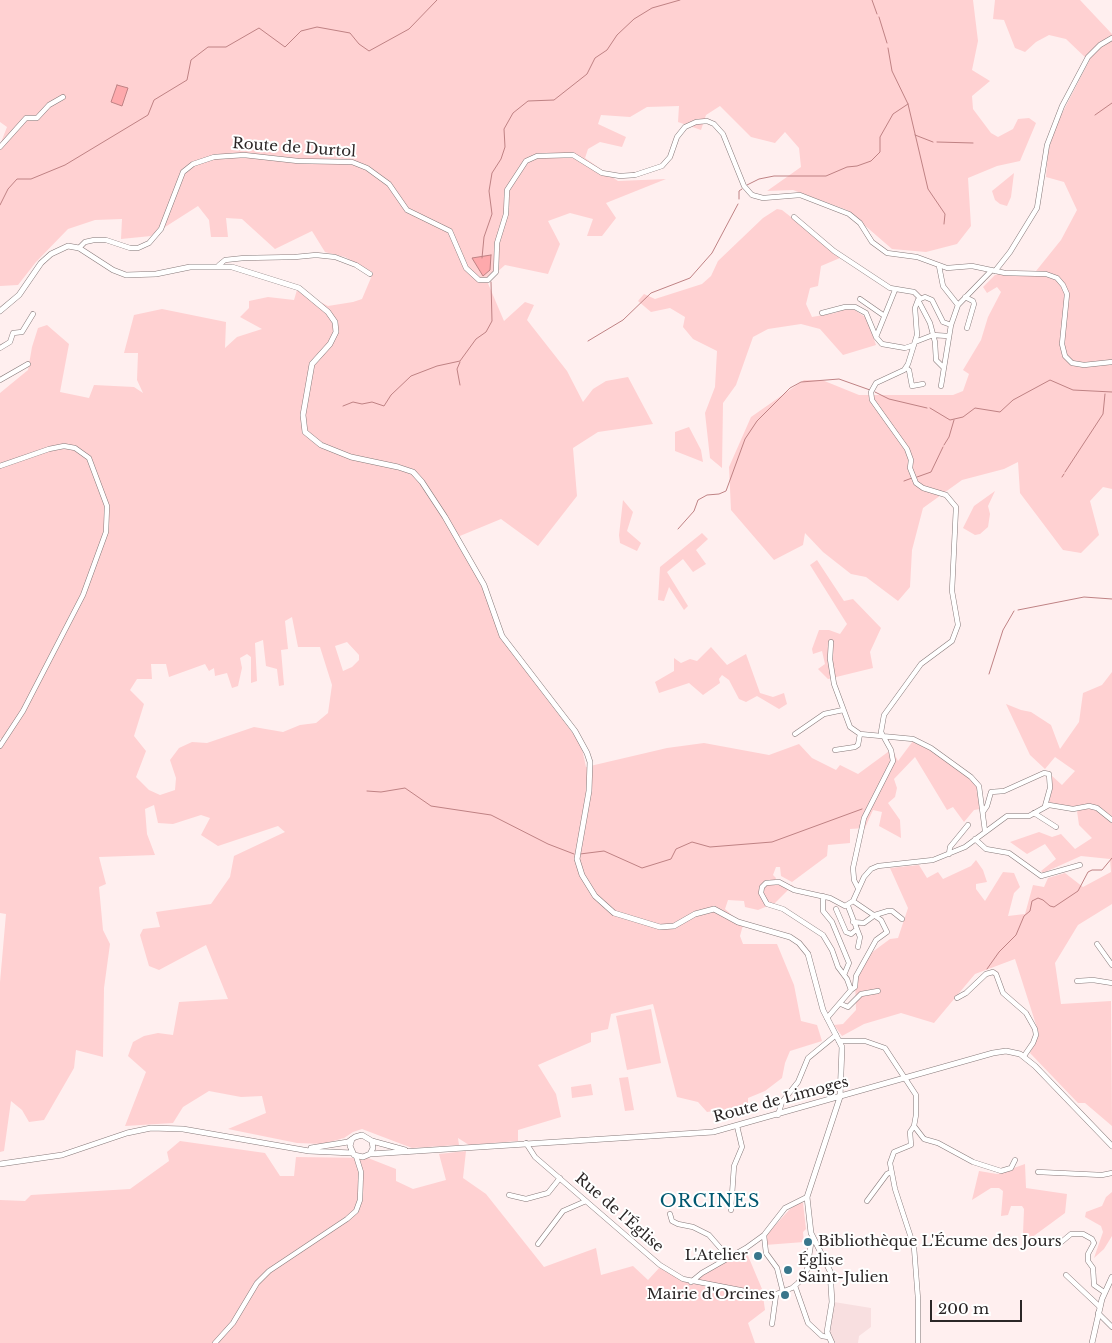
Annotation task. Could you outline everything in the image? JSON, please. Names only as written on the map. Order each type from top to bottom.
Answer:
[{"type":"main road","name":"Route de Durtol","points":[[0,311],[19,295],[33,273],[51,254],[68,246],[79,248]]},
{"type":"main road","points":[[79,248],[113,270],[126,275],[150,275],[190,267],[219,265],[243,270],[299,288],[328,312],[334,322],[336,332],[330,344],[312,364],[303,414],[305,432],[320,445],[336,452],[407,469],[418,476],[475,566],[484,585],[502,636],[575,731],[590,762],[585,822],[577,853],[582,875],[595,896],[614,913],[660,927],[674,926],[695,914],[714,908],[738,922],[790,937],[804,948],[808,954],[820,1003],[840,1040],[842,1053],[840,1097],[807,1197],[810,1229],[828,1264],[831,1278],[832,1302],[827,1329],[828,1337],[832,1343]]},
{"type":"main road","name":"Route de Limoges","points":[[367,1155],[709,1132],[737,1126],[994,1053],[1013,1052],[1024,1056]]},
{"type":"main road","points":[[1024,1056],[1112,1146]]},
{"type":"main road","points":[[0,1164],[49,1158],[127,1133],[151,1128],[183,1129],[298,1150],[367,1155],[372,1148],[372,1141],[362,1135],[330,1147],[298,1150]]},
{"type":"main road","points":[[352,1139],[350,1146],[354,1154]]},
{"type":"main road","name":"Route de Limoges","points":[[372,1141],[413,1152]]},
{"type":"main road","points":[[1092,1343],[1104,1292],[1112,1277]]},
{"type":"street","points":[[941,386],[948,336],[958,305],[1010,252],[1037,208],[1047,146],[1062,106],[1088,57],[1100,45],[1112,38]]},
{"type":"street","points":[[0,148],[26,118],[37,118],[49,105],[63,97]]},
{"type":"street","name":"Route de Durtol","points":[[79,248],[86,242],[94,240],[106,240],[130,248],[138,248],[149,243],[161,229],[179,177],[187,168],[208,158],[244,155],[298,161],[345,161],[367,168],[389,184],[407,210],[450,231],[457,243],[466,268],[479,280],[488,280],[496,272],[497,243],[506,214],[507,190],[526,161],[538,156],[573,155],[602,173],[620,176],[635,175],[662,166],[670,157],[677,137],[685,127],[703,120],[720,128],[744,186],[752,195],[763,198],[794,194],[814,200],[855,218],[872,242],[882,251],[917,257],[947,268],[972,266],[994,270],[1046,274],[1057,278],[1064,285],[1067,294],[1062,344],[1065,356],[1072,362],[1084,365],[1112,362]]},
{"type":"street","points":[[794,217],[834,251],[895,290],[914,292],[930,323],[936,360],[944,368]]},
{"type":"street","points":[[219,265],[225,260],[244,258],[316,255],[335,257],[356,265],[370,274]]},
{"type":"street","points":[[939,266],[944,286],[958,305]]},
{"type":"street","points":[[876,337],[895,290]]},
{"type":"street","points":[[919,299],[929,297],[943,322],[951,325]]},
{"type":"street","points":[[964,297],[973,301],[974,304],[967,328]]},
{"type":"street","points":[[860,299],[883,316]]},
{"type":"street","points":[[858,888],[854,880],[854,868],[864,818],[893,761],[891,750],[882,736],[880,726],[884,715],[912,673],[920,664],[948,644],[957,631],[958,619],[952,597],[952,584],[957,515],[950,498],[923,488],[916,483],[910,468],[911,460],[907,448],[871,396],[873,387],[876,384],[906,368],[910,360],[915,343],[915,308],[919,299]]},
{"type":"street","points":[[822,313],[850,306],[859,309],[867,316],[876,337],[882,344],[905,348],[933,335],[948,336]]},
{"type":"street","points":[[0,348],[10,342],[13,334],[22,332],[33,314]]},
{"type":"street","points":[[905,348],[910,360]]},
{"type":"street","points":[[0,380],[28,364]]},
{"type":"street","points":[[906,368],[912,386],[922,384]]},
{"type":"street","points":[[0,466],[49,449],[64,446],[75,448],[89,458],[107,506],[106,532],[83,595],[23,711],[0,746]]},
{"type":"street","points":[[831,642],[830,659],[843,710],[850,727],[860,734],[901,737],[922,743],[971,777],[979,786],[985,831]]},
{"type":"street","points":[[795,734],[824,714],[843,710]]},
{"type":"street","points":[[835,750],[855,747],[858,745],[860,734]]},
{"type":"street","points":[[983,812],[987,806],[990,792],[1000,792],[1047,773],[1050,788],[1045,806]]},
{"type":"street","points":[[848,906],[853,901],[866,874],[874,868],[921,863],[949,854],[975,839],[1007,816],[1029,816],[1045,806],[1054,805],[1073,809],[1089,806],[1096,808],[1112,820]]},
{"type":"street","points":[[1034,813],[1056,827]]},
{"type":"street","points":[[949,854],[950,847],[968,825]]},
{"type":"street","points":[[975,839],[986,849],[1009,853],[1041,876],[1080,866]]},
{"type":"street","points":[[848,906],[840,905],[823,896],[794,890],[779,882],[772,881],[762,887],[761,893],[768,904],[784,909],[823,935],[851,990]]},
{"type":"street","points":[[823,896],[823,911],[828,915],[849,963],[844,975]]},
{"type":"street","points":[[827,1018],[855,986],[856,976],[876,940],[888,932],[884,924],[875,915],[859,907],[853,901]]},
{"type":"street","points":[[828,915],[840,905]]},
{"type":"street","points":[[848,906],[860,937],[858,947]]},
{"type":"street","points":[[836,909],[846,932],[851,934],[856,930]]},
{"type":"street","points":[[853,922],[864,924],[875,915],[892,911],[902,920]]},
{"type":"street","points":[[1097,944],[1112,964]]},
{"type":"street","points":[[957,998],[966,993],[986,974],[993,972],[996,974],[1003,993],[1026,1013],[1035,1029],[1036,1035],[1033,1043],[1024,1056]]},
{"type":"street","points":[[1077,981],[1093,980],[1112,983]]},
{"type":"street","points":[[841,1004],[848,1007],[860,994],[878,991]]},
{"type":"street","points":[[778,1114],[782,1102],[798,1082],[808,1058],[836,1035]]},
{"type":"street","points":[[840,1040],[865,1041],[886,1048],[916,1095],[914,1126],[910,1132],[911,1145],[898,1149],[892,1156],[891,1172],[914,1247],[918,1300],[918,1343]]},
{"type":"street","points":[[731,1210],[734,1166],[742,1147],[737,1126]]},
{"type":"street","points":[[914,1126],[924,1139],[938,1143],[973,1162],[1001,1171],[1011,1168],[1015,1160]]},
{"type":"street","name":"Rue de l'Église","points":[[526,1144],[535,1157],[663,1267],[691,1282],[763,1296],[776,1295],[795,1286]]},
{"type":"street","points":[[354,1154],[361,1172]]},
{"type":"street","points":[[215,1343],[233,1323],[257,1283],[269,1271],[356,1211],[360,1200],[361,1172],[367,1155]]},
{"type":"street","points":[[867,1201],[887,1174],[891,1172]]},
{"type":"street","points":[[1038,1172],[1102,1175],[1112,1173]]},
{"type":"street","points":[[509,1195],[526,1199],[548,1194],[560,1178]]},
{"type":"street","points":[[691,1282],[702,1272],[729,1258],[764,1235],[785,1208],[807,1197]]},
{"type":"street","points":[[538,1244],[562,1211],[586,1201]]},
{"type":"street","points":[[670,1214],[672,1221],[693,1227],[708,1235],[729,1258]]},
{"type":"street","points":[[1059,1244],[1072,1234],[1083,1234],[1092,1239],[1094,1243],[1088,1254],[1088,1261],[1093,1268],[1094,1285],[1104,1292]]},
{"type":"street","points":[[764,1235],[766,1253],[777,1268],[783,1292]]},
{"type":"street","points":[[814,1240],[811,1244],[807,1270],[795,1286],[808,1323],[822,1336],[828,1337]]},
{"type":"street","points":[[1066,1275],[1100,1307]]},
{"type":"street","points":[[772,1324],[776,1295]]},
{"type":"street","points":[[1098,1313],[1112,1327]]},
{"type":"shaded area","points":[[0,0],[973,0],[978,41],[972,70],[990,81],[972,96],[973,109],[991,133],[998,137],[1013,129],[1018,119],[1029,118],[1036,123],[1020,161],[997,166],[968,178],[971,226],[957,244],[926,252],[892,249],[847,210],[793,190],[767,191],[801,167],[799,148],[785,132],[775,143],[751,137],[720,106],[706,115],[701,130],[678,122],[679,106],[647,107],[630,117],[601,115],[598,124],[626,137],[622,147],[600,142],[588,149],[585,158],[618,181],[666,179],[606,203],[616,218],[602,236],[587,236],[593,219],[570,213],[548,221],[560,244],[548,274],[505,265],[487,281],[504,321],[525,302],[534,305],[527,320],[567,371],[583,402],[593,389],[606,381],[628,377],[653,424],[598,432],[573,448],[577,496],[538,546],[501,519],[455,538],[471,564],[513,654],[581,744],[586,767],[667,748],[704,743],[769,755],[799,744],[812,758],[836,770],[840,765],[858,774],[892,749],[898,761],[913,741],[931,750],[971,778],[978,786],[980,809],[974,810],[964,822],[953,807],[947,810],[915,757],[894,779],[897,788],[895,797],[888,803],[900,820],[901,838],[879,826],[882,812],[873,810],[865,828],[850,829],[850,843],[828,845],[827,856],[792,882],[781,876],[780,867],[776,867],[773,875],[776,878],[773,885],[793,885],[775,903],[758,910],[745,907],[744,901],[728,900],[725,909],[743,925],[740,936],[743,944],[777,944],[794,985],[801,1021],[817,1025],[822,1041],[790,1051],[782,1078],[765,1091],[748,1098],[748,1106],[707,1112],[698,1102],[677,1097],[653,1004],[611,1014],[608,1029],[591,1033],[591,1042],[538,1065],[556,1094],[561,1117],[518,1130],[518,1141],[469,1145],[458,1138],[459,1145],[412,1148],[362,1129],[344,1138],[323,1144],[297,1143],[228,1129],[266,1113],[262,1096],[241,1097],[209,1091],[183,1107],[173,1123],[125,1126],[146,1072],[128,1056],[133,1042],[144,1036],[158,1033],[173,1035],[179,1002],[228,999],[206,945],[159,970],[149,966],[140,935],[143,929],[160,927],[156,912],[211,904],[230,877],[234,856],[285,832],[278,826],[218,846],[201,835],[210,818],[201,815],[173,824],[158,823],[154,805],[145,809],[147,834],[155,855],[99,857],[106,884],[99,887],[103,930],[110,944],[104,988],[103,1057],[76,1050],[74,1068],[44,1120],[29,1122],[22,1110],[11,1101],[4,1151],[0,1152],[0,982],[6,914],[0,913],[0,749],[5,743],[0,738],[0,393],[28,370],[38,328],[47,325],[69,344],[60,392],[89,398],[94,385],[134,387],[143,393],[137,380],[138,353],[124,353],[134,315],[162,309],[226,322],[225,348],[237,337],[262,329],[240,317],[249,308],[249,301],[268,297],[294,300],[297,290],[328,306],[353,302],[362,299],[373,273],[345,257],[325,252],[312,231],[275,249],[242,219],[226,218],[228,237],[211,237],[209,220],[198,206],[151,236],[121,239],[122,219],[95,220],[68,229],[36,262],[18,285],[0,286],[0,145],[7,127],[0,122]],"holes":[[[292,617],[298,647],[320,647],[332,685],[328,713],[316,723],[300,725],[283,732],[254,727],[207,743],[192,742],[179,748],[170,760],[176,778],[175,790],[160,795],[149,790],[136,777],[146,751],[134,736],[144,704],[130,690],[137,679],[152,679],[151,664],[166,664],[169,677],[205,664],[209,671],[214,668],[215,676],[227,673],[232,688],[238,686],[242,668],[240,658],[247,654],[251,657],[251,683],[257,681],[255,643],[263,640],[266,666],[277,669],[279,686],[284,685],[281,650],[288,649],[285,621]],[[347,642],[359,655],[359,660],[352,667],[343,671],[335,646]]]},
{"type":"shaded area","points":[[995,0],[1080,0],[1112,34],[1112,489],[1103,487],[1090,501],[1099,535],[1081,553],[1063,550],[1020,493],[1018,462],[1004,469],[962,480],[923,508],[912,550],[910,587],[898,601],[866,577],[851,574],[823,552],[805,533],[803,545],[774,560],[731,510],[729,467],[751,417],[804,380],[822,380],[859,395],[953,395],[963,391],[969,374],[963,370],[981,340],[988,317],[1001,292],[997,287],[987,293],[983,287],[995,275],[1002,273],[1032,276],[1061,240],[1077,210],[1064,182],[1046,177],[1048,152],[1055,127],[1089,61],[1066,39],[1049,35],[1036,42],[1025,52],[1015,48],[1004,20],[993,19]]},
{"type":"shaded area","points":[[117,85],[128,88],[122,106],[111,102]]},
{"type":"shaded area","points":[[1014,173],[1011,197],[1007,206],[1000,204],[995,200],[992,191]]},
{"type":"shaded area","points":[[777,209],[782,210],[840,258],[821,266],[818,286],[810,288],[806,304],[812,317],[835,313],[850,307],[867,318],[876,345],[843,355],[820,329],[801,324],[768,329],[753,337],[736,385],[723,403],[722,468],[710,458],[705,413],[715,387],[717,351],[693,339],[683,327],[685,317],[670,308],[651,312],[638,301],[644,294],[655,299],[702,284],[711,276],[718,261],[763,218]]},
{"type":"shaded area","points":[[491,255],[490,270],[483,276],[472,258]]},
{"type":"shaded area","points":[[689,427],[701,450],[703,462],[675,451],[675,432]]},
{"type":"shaded area","points":[[995,491],[988,506],[990,514],[988,527],[980,534],[975,535],[963,528],[974,506]]},
{"type":"shaded area","points":[[623,500],[633,512],[627,531],[641,543],[637,551],[620,543],[619,535]]},
{"type":"shaded area","points":[[702,533],[708,539],[696,550],[706,564],[693,572],[683,559],[667,572],[688,606],[684,610],[669,587],[664,601],[658,600],[660,567]]},
{"type":"shaded area","points":[[817,560],[844,601],[853,599],[881,628],[870,652],[873,668],[828,679],[818,669],[825,664],[822,651],[813,654],[812,649],[819,630],[829,630],[840,634],[847,624],[810,565]]},
{"type":"shaded area","points":[[711,647],[727,665],[746,654],[760,693],[773,697],[784,693],[787,704],[779,709],[757,696],[746,702],[739,699],[729,680],[722,675],[719,679],[720,683],[703,695],[689,683],[659,693],[655,682],[674,671],[674,658],[681,663],[690,659],[697,661]]},
{"type":"shaded area","points":[[1112,672],[1112,904],[1078,925],[1055,963],[1061,1004],[1111,1001],[1112,1126],[1085,1103],[1078,1103],[1030,1053],[1039,1034],[1015,959],[975,974],[934,1023],[901,1013],[864,1024],[842,1036],[834,1025],[843,1024],[856,1010],[855,977],[867,956],[890,939],[898,938],[908,908],[890,868],[919,865],[927,878],[938,872],[943,879],[971,866],[976,860],[983,870],[987,882],[976,884],[976,889],[985,901],[1003,872],[1014,873],[1020,887],[1014,893],[1008,916],[1025,914],[1033,885],[1044,887],[1048,878],[1065,873],[1083,887],[1111,872],[1110,859],[1081,856],[1043,873],[1041,871],[1056,859],[1045,844],[1027,854],[1010,842],[1039,832],[1052,837],[1061,834],[1075,849],[1092,838],[1079,825],[1077,811],[1049,802],[1052,789],[1051,775],[1062,785],[1075,771],[1055,757],[1045,769],[1030,755],[1006,704],[1031,712],[1051,725],[1060,749],[1079,722],[1083,693],[1102,685]]},
{"type":"shaded area","points":[[651,1009],[661,1063],[627,1070],[616,1016]]},
{"type":"shaded area","points":[[628,1077],[634,1110],[625,1111],[619,1078]]},
{"type":"shaded area","points":[[591,1084],[593,1095],[572,1098],[571,1087]]},
{"type":"shaded area","points":[[180,1141],[265,1153],[280,1176],[294,1176],[296,1157],[368,1158],[396,1169],[396,1181],[413,1189],[446,1180],[439,1154],[466,1151],[463,1178],[486,1194],[544,1267],[596,1248],[601,1275],[633,1266],[648,1280],[661,1266],[683,1279],[763,1296],[765,1310],[748,1323],[755,1343],[0,1343],[0,1200],[25,1201],[31,1195],[130,1189],[169,1161],[167,1152]]},
{"type":"shaded area","points":[[1025,1164],[1026,1188],[1067,1194],[1065,1213],[1031,1238],[1023,1234],[1024,1209],[1022,1206],[1011,1206],[1008,1215],[1001,1216],[1003,1191],[999,1188],[991,1188],[972,1200],[979,1171],[997,1174]]},
{"type":"shaded area","points":[[1112,1192],[1112,1236],[1104,1249],[1094,1258],[1103,1232],[1101,1226],[1085,1217],[1086,1212],[1102,1206],[1106,1197]]},
{"type":"shaded area","points":[[801,1202],[803,1203],[806,1229],[803,1232],[804,1242],[765,1245],[767,1231],[769,1232],[790,1209]]},
{"type":"shaded area","points":[[746,1251],[762,1289],[752,1293],[700,1282],[698,1278],[702,1274]]},
{"type":"shaded area","points":[[834,1302],[871,1308],[871,1327],[859,1336],[858,1343],[834,1343],[830,1331]]},
{"type":"waterway","points":[[0,205],[8,189],[17,179],[31,179],[65,165],[148,115],[154,100],[187,80],[191,60],[208,47],[226,47],[259,28],[285,47],[301,31],[317,27],[350,33],[359,44],[369,51],[409,29],[437,0]]},
{"type":"waterway","points":[[482,258],[484,237],[492,214],[489,191],[492,173],[501,159],[505,147],[504,129],[513,113],[528,101],[554,100],[587,74],[595,58],[607,50],[617,35],[634,19],[652,8],[680,0]]},
{"type":"waterway","points":[[872,0],[877,14]]},
{"type":"waterway","points":[[879,17],[887,43]]},
{"type":"waterway","points":[[888,48],[892,71],[908,104],[928,189],[945,214],[944,224]]},
{"type":"waterway","points":[[1095,115],[1112,103]]},
{"type":"waterway","points":[[747,185],[759,179],[774,176],[826,176],[847,167],[871,161],[880,152],[880,137],[893,114],[908,104]]},
{"type":"waterway","points":[[915,135],[933,142]]},
{"type":"waterway","points":[[937,142],[973,143]]},
{"type":"waterway","points":[[739,199],[739,191],[742,189]]},
{"type":"waterway","points":[[588,341],[623,320],[651,293],[690,278],[712,253],[738,204]]},
{"type":"waterway","points":[[343,406],[353,402],[362,404],[372,402],[384,406],[391,395],[411,376],[437,366],[460,361],[476,339],[486,332],[492,321],[491,282]]},
{"type":"waterway","points":[[460,362],[457,369],[460,385]]},
{"type":"waterway","points":[[678,529],[694,511],[698,500],[707,495],[726,491],[745,439],[757,421],[790,388],[801,382],[839,379],[870,390]]},
{"type":"waterway","points":[[930,408],[950,420],[963,417],[975,408],[1000,412],[1013,400],[1050,380],[1073,390],[1112,392]]},
{"type":"waterway","points":[[875,392],[889,399],[927,408]]},
{"type":"waterway","points":[[1065,472],[1103,414],[1105,394]]},
{"type":"waterway","points":[[944,445],[949,437],[954,420]]},
{"type":"waterway","points":[[917,477],[931,472],[943,447]]},
{"type":"waterway","points":[[904,481],[912,478]]},
{"type":"waterway","points":[[1018,610],[1084,597],[1112,599]]},
{"type":"waterway","points":[[989,674],[1003,630],[1014,611]]},
{"type":"waterway","points":[[367,791],[381,792],[405,788],[431,806],[491,815],[548,844],[574,854]]},
{"type":"waterway","points":[[580,854],[604,851],[642,868],[671,859],[676,849],[692,842],[710,847],[772,842],[862,809]]},
{"type":"waterway","points":[[987,969],[999,952],[1016,935],[1024,916],[1030,911],[1032,901],[1038,898],[1054,907],[1078,891],[1088,872],[1102,870],[1112,858]]},
{"type":"place","name":"Bibliothèque L'Écume des Jours","points":[[808,1242]]},
{"type":"place","name":"L'Atelier","points":[[758,1256]]},
{"type":"place","name":"Église Saint-Julien","points":[[788,1270]]},
{"type":"place","name":"Mairie d'Orcines","points":[[785,1295]]},
{"type":"district","name":"ORCINES","points":[[710,1202]]}]
